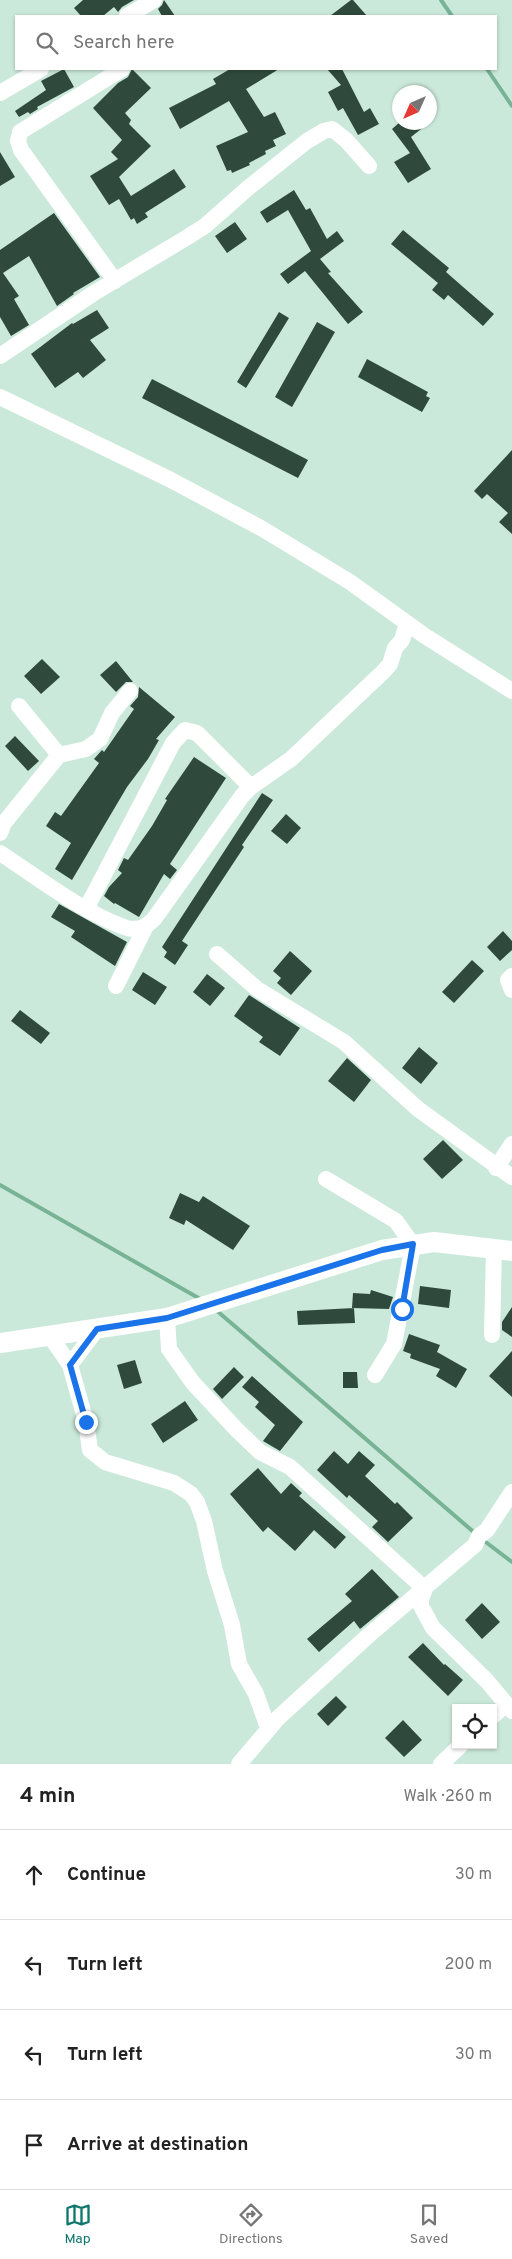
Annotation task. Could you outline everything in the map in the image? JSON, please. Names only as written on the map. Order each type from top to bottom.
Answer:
[{"type":"main road","points":[[0,1343],[167,1318],[382,1250],[413,1244],[434,1242],[503,1250]]},
{"type":"street","points":[[129,15],[154,0]]},
{"type":"street","points":[[0,92],[39,70]]},
{"type":"street","points":[[116,281],[21,150],[18,137],[20,132],[120,70]]},
{"type":"street","points":[[0,356],[61,314],[204,226],[307,141],[324,131],[332,129],[339,133],[369,166]]},
{"type":"street","points":[[0,397],[169,479],[261,528],[350,582],[407,623],[512,692]]},
{"type":"street","points":[[116,986],[146,926],[154,919],[242,796],[251,787],[291,759],[384,671],[390,664],[395,648],[402,640],[407,623]]},
{"type":"street","points":[[0,834],[4,824],[59,755],[86,749],[100,739],[112,714],[130,690]]},
{"type":"street","points":[[19,706],[59,755]]},
{"type":"street","points":[[86,908],[174,743],[185,730],[196,733],[251,787]]},
{"type":"street","points":[[0,854],[86,908],[125,928],[137,929],[146,926]]},
{"type":"street","points":[[217,954],[257,989],[344,1042],[418,1109],[512,1178]]},
{"type":"street","points":[[512,976],[508,980],[512,990]]},
{"type":"street","points":[[496,1168],[512,1144]]},
{"type":"street","points":[[326,1179],[396,1221],[413,1244],[394,1344],[375,1375]]},
{"type":"street","points":[[492,1335],[503,1250]]},
{"type":"street","points":[[167,1318],[169,1349],[193,1383],[237,1430],[260,1452],[290,1467],[425,1589]]},
{"type":"street","points":[[70,1365],[97,1329]]},
{"type":"street","points":[[50,1336],[70,1365],[86,1422],[90,1450],[105,1462],[174,1483],[191,1494],[197,1502],[204,1521],[218,1580],[232,1625],[240,1664],[256,1694],[268,1728]]},
{"type":"street","points":[[239,1764],[268,1728],[369,1635],[475,1545],[478,1536],[487,1530],[512,1492]]},
{"type":"street","points":[[425,1589],[421,1599],[422,1606],[433,1628],[478,1675],[487,1681],[509,1707],[497,1714]]},
{"type":"street","points":[[440,1764],[457,1749]]},
{"type":"building","points":[[83,0],[134,0],[122,7],[118,12],[114,7],[104,15],[80,15],[74,8]]},
{"type":"building","points":[[164,0],[174,15],[161,15],[158,9]]},
{"type":"building","points":[[353,0],[366,15],[331,15]]},
{"type":"building","points":[[65,70],[74,87],[37,107],[38,109],[30,114],[28,112],[19,117],[15,111],[46,90],[41,81]]},
{"type":"building","points":[[133,70],[151,88],[125,113],[131,120],[129,124],[151,146],[119,177],[131,196],[174,169],[186,187],[145,213],[148,217],[137,224],[134,218],[131,220],[119,199],[109,205],[90,176],[118,159],[111,152],[122,140],[93,108],[118,83],[128,77]]},
{"type":"building","points":[[228,70],[277,70],[246,89],[264,117],[275,112],[286,134],[273,140],[276,146],[265,151],[266,154],[249,163],[250,165],[232,173],[231,170],[227,171],[216,146],[248,132],[229,101],[180,129],[169,108],[216,84],[213,79]]},
{"type":"building","points":[[328,70],[343,70],[364,112],[370,108],[379,124],[358,135],[343,108],[338,111],[328,92],[341,85]]},
{"type":"building","points":[[393,130],[420,130],[411,137],[431,169],[408,183],[394,162],[410,153]]},
{"type":"building","points":[[0,152],[15,177],[0,186]]},
{"type":"building","points":[[294,190],[306,210],[310,208],[327,239],[337,231],[344,241],[320,259],[331,272],[328,273],[363,312],[348,324],[305,271],[288,284],[280,274],[311,251],[288,210],[267,223],[260,212]]},
{"type":"building","points":[[54,213],[100,277],[73,293],[57,306],[29,256],[3,273],[19,296],[14,299],[29,325],[11,336],[0,317],[0,250]]},
{"type":"building","points":[[235,222],[247,239],[227,253],[215,236]]},
{"type":"building","points":[[403,230],[449,268],[446,272],[494,314],[483,326],[448,295],[444,300],[432,290],[438,283],[391,244]]},
{"type":"building","points":[[97,310],[109,328],[90,340],[106,360],[83,378],[78,372],[55,388],[31,354],[72,323]]},
{"type":"building","points":[[279,312],[289,318],[246,388],[237,382]]},
{"type":"building","points":[[317,322],[335,332],[292,407],[275,397]]},
{"type":"building","points":[[367,359],[428,392],[426,396],[430,398],[422,412],[358,377]]},
{"type":"building","points":[[152,379],[308,460],[298,478],[142,398]]},
{"type":"building","points":[[512,450],[512,534],[499,522],[508,513],[487,494],[482,499],[474,491]]},
{"type":"building","points":[[42,659],[60,677],[41,694],[24,676]]},
{"type":"building","points":[[116,661],[133,682],[126,682],[116,692],[100,675]]},
{"type":"building","points":[[139,687],[175,717],[156,739],[159,740],[148,759],[127,787],[72,880],[55,869],[71,843],[46,826],[55,812],[61,816],[99,763],[94,759],[102,750],[104,752],[134,709],[130,706],[138,697]]},
{"type":"building","points":[[15,736],[39,761],[28,771],[5,746]]},
{"type":"building","points":[[194,757],[226,778],[170,864],[177,870],[170,879],[164,874],[139,917],[114,904],[104,896],[109,887],[122,873],[118,870],[124,858],[128,860],[152,826],[167,800],[165,799]]},
{"type":"building","points":[[262,793],[273,800],[242,845],[244,847],[182,941],[188,945],[175,965],[164,957],[167,952],[162,947]]},
{"type":"building","points":[[286,814],[301,828],[287,844],[271,831]]},
{"type":"building","points":[[59,904],[127,942],[115,966],[71,937],[75,931],[51,917]]},
{"type":"building","points":[[503,931],[512,941],[512,950],[500,961],[487,947]]},
{"type":"building","points":[[290,951],[312,971],[291,995],[277,983],[281,978],[273,971]]},
{"type":"building","points":[[472,960],[484,971],[454,1003],[442,992]]},
{"type":"building","points":[[143,972],[167,987],[155,1005],[132,990]]},
{"type":"building","points":[[207,974],[225,988],[210,1006],[193,992]]},
{"type":"building","points":[[249,995],[300,1028],[280,1056],[259,1042],[263,1037],[234,1016]]},
{"type":"building","points":[[20,1010],[50,1033],[41,1044],[11,1021]]},
{"type":"building","points":[[419,1047],[438,1063],[421,1084],[402,1068]]},
{"type":"building","points":[[347,1058],[371,1080],[354,1102],[328,1081]]},
{"type":"building","points":[[443,1140],[463,1160],[442,1179],[423,1159]]},
{"type":"building","points":[[180,1193],[199,1202],[203,1196],[250,1226],[233,1250],[186,1220],[184,1225],[169,1218]]},
{"type":"building","points":[[420,1286],[451,1290],[449,1308],[418,1304]]},
{"type":"building","points":[[371,1290],[393,1297],[389,1309],[352,1308],[353,1293],[370,1294]]},
{"type":"building","points":[[512,1307],[512,1337],[502,1330],[502,1322]]},
{"type":"building","points":[[354,1308],[355,1323],[298,1325],[297,1311]]},
{"type":"building","points":[[409,1334],[440,1345],[437,1352],[467,1369],[456,1388],[436,1376],[440,1369],[410,1358],[411,1354],[403,1351]]},
{"type":"building","points":[[512,1351],[512,1397],[489,1376]]},
{"type":"building","points":[[135,1360],[142,1383],[124,1389],[117,1365]]},
{"type":"building","points":[[234,1367],[244,1377],[222,1399],[213,1389]]},
{"type":"building","points":[[343,1372],[357,1372],[358,1388],[343,1388]]},
{"type":"building","points":[[252,1376],[303,1422],[280,1451],[263,1441],[275,1425],[255,1407],[259,1402],[242,1387]]},
{"type":"building","points":[[185,1401],[198,1420],[163,1443],[151,1424]]},
{"type":"building","points":[[334,1451],[348,1464],[359,1451],[375,1465],[365,1476],[395,1504],[397,1502],[413,1518],[388,1542],[372,1527],[378,1521],[349,1495],[347,1498],[317,1470]]},
{"type":"building","points":[[258,1468],[281,1494],[291,1483],[302,1493],[299,1496],[346,1537],[335,1549],[314,1530],[295,1551],[268,1527],[263,1532],[230,1494]]},
{"type":"building","points":[[372,1569],[399,1597],[360,1629],[354,1621],[319,1652],[307,1639],[352,1601],[345,1594]]},
{"type":"building","points":[[482,1603],[500,1622],[482,1639],[465,1620]]},
{"type":"building","points":[[423,1643],[444,1665],[463,1680],[448,1696],[408,1657]]},
{"type":"building","points":[[336,1696],[347,1707],[328,1726],[317,1714]]},
{"type":"building","points":[[403,1720],[422,1740],[404,1757],[385,1738]]},
{"type":"waterway","points":[[441,0],[451,15]]},
{"type":"waterway","points":[[488,70],[512,106]]},
{"type":"waterway","points":[[0,1185],[202,1300]]},
{"type":"waterway","points":[[216,1310],[476,1534]]},
{"type":"waterway","points":[[483,1540],[512,1562]]},
{"type":"route","points":[[86,1422],[70,1365],[97,1329],[167,1318],[209,1303],[382,1250],[413,1244],[402,1309]]}]
